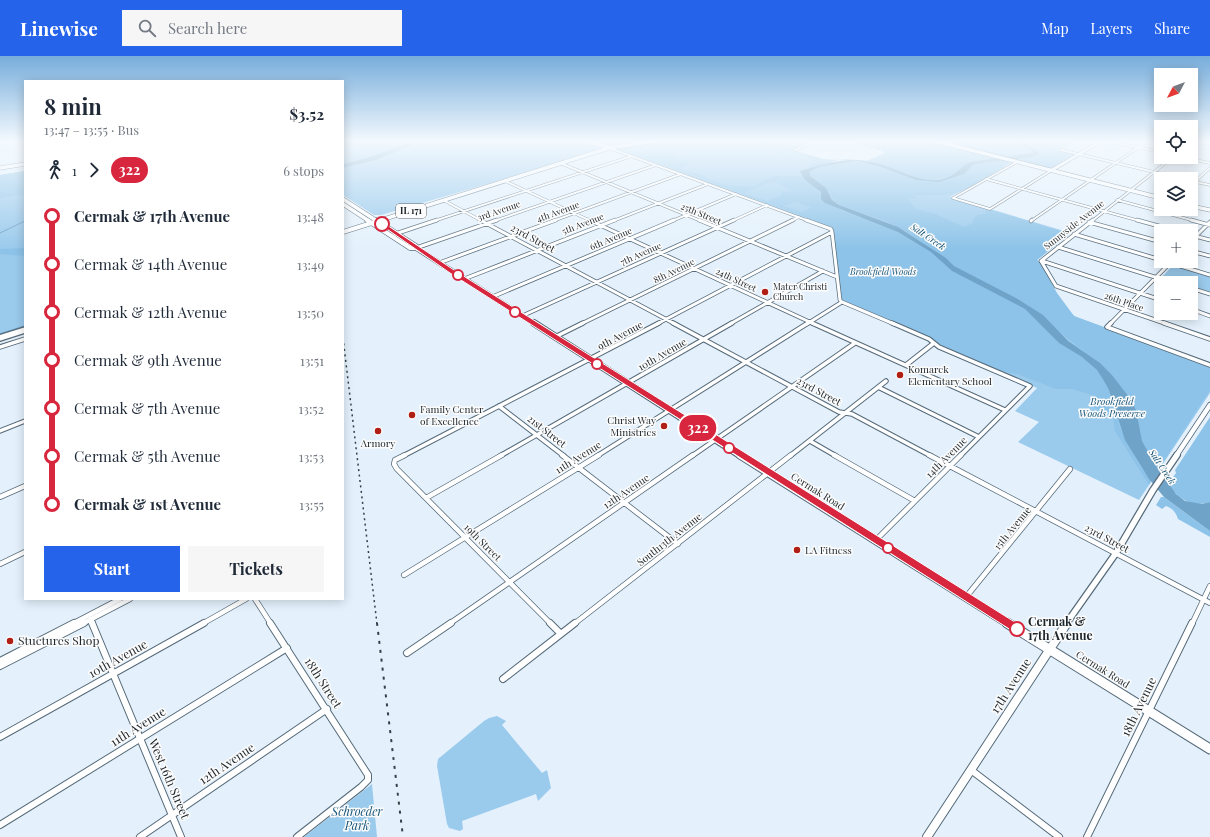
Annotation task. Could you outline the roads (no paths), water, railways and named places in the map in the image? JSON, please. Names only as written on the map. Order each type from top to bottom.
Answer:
[{"type":"main road","name":"IL 171","points":[[344,230],[519,176]]},
{"type":"main road","points":[[1076,176],[1154,196]]},
{"type":"main road","name":"Cermak Road","points":[[344,200],[369,216],[380,228],[390,235],[410,248],[416,248]]},
{"type":"main road","name":"Cermak Road","points":[[344,205],[387,227],[464,280],[670,411],[966,598],[1210,749]]},
{"type":"main road","points":[[1198,207],[1210,210]]},
{"type":"main road","points":[[369,216],[386,217],[384,221],[387,227]]},
{"type":"main road","name":"IL 171","points":[[344,230],[353,229],[373,221]]},
{"type":"main road","points":[[353,229],[368,226],[380,228]]},
{"type":"main road","points":[[0,338],[24,330]]},
{"type":"street","points":[[390,235],[569,176]]},
{"type":"street","name":"25th Street","points":[[593,176],[837,277]]},
{"type":"street","name":"3rd Avenue","points":[[416,248],[622,176]]},
{"type":"street","name":"4th Avenue","points":[[439,263],[675,176]]},
{"type":"street","points":[[688,176],[831,229],[840,300],[929,339],[934,343],[906,365]]},
{"type":"street","points":[[990,176],[952,198],[990,209],[1042,176]]},
{"type":"street","points":[[1031,221],[1095,176]]},
{"type":"street","name":"Sunnyside Avenue","points":[[1041,261],[1148,176]]},
{"type":"street","points":[[986,179],[1154,225]]},
{"type":"street","name":"24th Street","points":[[505,181],[730,286],[1005,410]]},
{"type":"street","points":[[1198,183],[1210,185]]},
{"type":"street","name":"5th Avenue","points":[[464,280],[708,184]]},
{"type":"street","name":"6th Avenue","points":[[492,297],[736,194]]},
{"type":"street","name":"23rd Street","points":[[444,200],[839,412],[852,414],[1210,603]]},
{"type":"street","points":[[1117,200],[1209,223]]},
{"type":"street","name":"7th Avenue","points":[[522,316],[767,205]]},
{"type":"street","name":"8th Avenue","points":[[554,337],[799,217]]},
{"type":"street","points":[[1089,222],[1154,240]]},
{"type":"street","points":[[1198,234],[1209,223]]},
{"type":"street","name":"9th Avenue","points":[[394,462],[832,232]]},
{"type":"street","points":[[1074,234],[1154,258]]},
{"type":"street","points":[[1198,237],[1210,240]]},
{"type":"street","points":[[1058,247],[1154,276]]},
{"type":"street","points":[[1198,253],[1210,256]]},
{"type":"street","points":[[1041,261],[1154,298]]},
{"type":"street","name":"26th Place","points":[[1041,261],[1056,286],[1210,339]]},
{"type":"street","points":[[1157,276],[1165,268]]},
{"type":"street","points":[[1190,268],[1210,274]]},
{"type":"street","name":"10th Avenue","points":[[426,498],[628,384],[823,271]]},
{"type":"street","points":[[1154,279],[1107,327],[1210,365]]},
{"type":"street","points":[[1198,290],[1210,294]]},
{"type":"street","name":"11th Avenue","points":[[404,575],[670,411],[842,302]]},
{"type":"street","points":[[1198,312],[1210,316]]},
{"type":"street","points":[[0,347],[24,339]]},
{"type":"street","name":"12th Avenue","points":[[407,653],[717,440],[855,343]]},
{"type":"street","name":"14th Avenue","points":[[875,541],[1030,386],[939,347],[934,343]]},
{"type":"street","name":"South13th Avenue","points":[[503,679],[886,381]]},
{"type":"street","points":[[878,387],[979,437]]},
{"type":"street","name":"17th Avenue","points":[[927,837],[1050,649],[1116,553],[1154,490],[1210,405]]},
{"type":"street","name":"21st Street","points":[[499,406],[678,544]]},
{"type":"street","points":[[0,431],[24,421]]},
{"type":"street","points":[[810,441],[915,501]]},
{"type":"street","name":"19th Street","points":[[394,462],[397,469],[561,634]]},
{"type":"street","name":"15th Avenue","points":[[966,598],[1070,469]]},
{"type":"street","points":[[0,497],[24,486]]},
{"type":"street","points":[[0,564],[24,552]]},
{"type":"street","name":"18th Avenue","points":[[1088,837],[1210,586]]},
{"type":"street","points":[[0,661],[118,600]]},
{"type":"street","points":[[0,666],[128,600]]},
{"type":"street","name":"10th Avenue","points":[[0,737],[244,600]]},
{"type":"street","name":"18th Street","points":[[256,600],[367,772],[368,780],[361,787],[297,837]]},
{"type":"street","name":"West 16th Street","points":[[91,619],[181,837]]},
{"type":"street","name":"11th Avenue","points":[[0,825],[287,648]]},
{"type":"street","name":"12th Avenue","points":[[140,837],[327,709]]},
{"type":"street","points":[[971,770],[1059,837]]},
{"type":"waterway","points":[[0,233],[24,221]]},
{"type":"waterway","points":[[0,334],[24,326]]},
{"type":"railway","points":[[344,346],[377,624]]},
{"type":"railway","points":[[377,623],[403,837]]},
{"type":"place","name":"Mater Christi Church","points":[[765,292]]},
{"type":"place","name":"Komarek Elementary School","points":[[900,375]]},
{"type":"place","name":"Family Center of Excellence","points":[[412,415]]},
{"type":"place","name":"Christ Way Ministries","points":[[664,426]]},
{"type":"place","name":"Armory","points":[[378,431]]},
{"type":"place","name":"LA Fitness","points":[[797,550]]},
{"type":"place","name":"Cermak & 17th Avenue","points":[[1017,629]]},
{"type":"place","name":"Stuctures Shop","points":[[10,641]]},
{"type":"water label","name":"Salt Creek","points":[[928,237]]},
{"type":"water label","name":"Salt Creek","points":[[1162,467]]},
{"type":"park label","name":"Brookfield Woods","points":[[883,272]]},
{"type":"park label","name":"Brookfield Woods Preserve","points":[[1112,406]]},
{"type":"park label","name":"Schroeder Park","points":[[357,819]]}]
